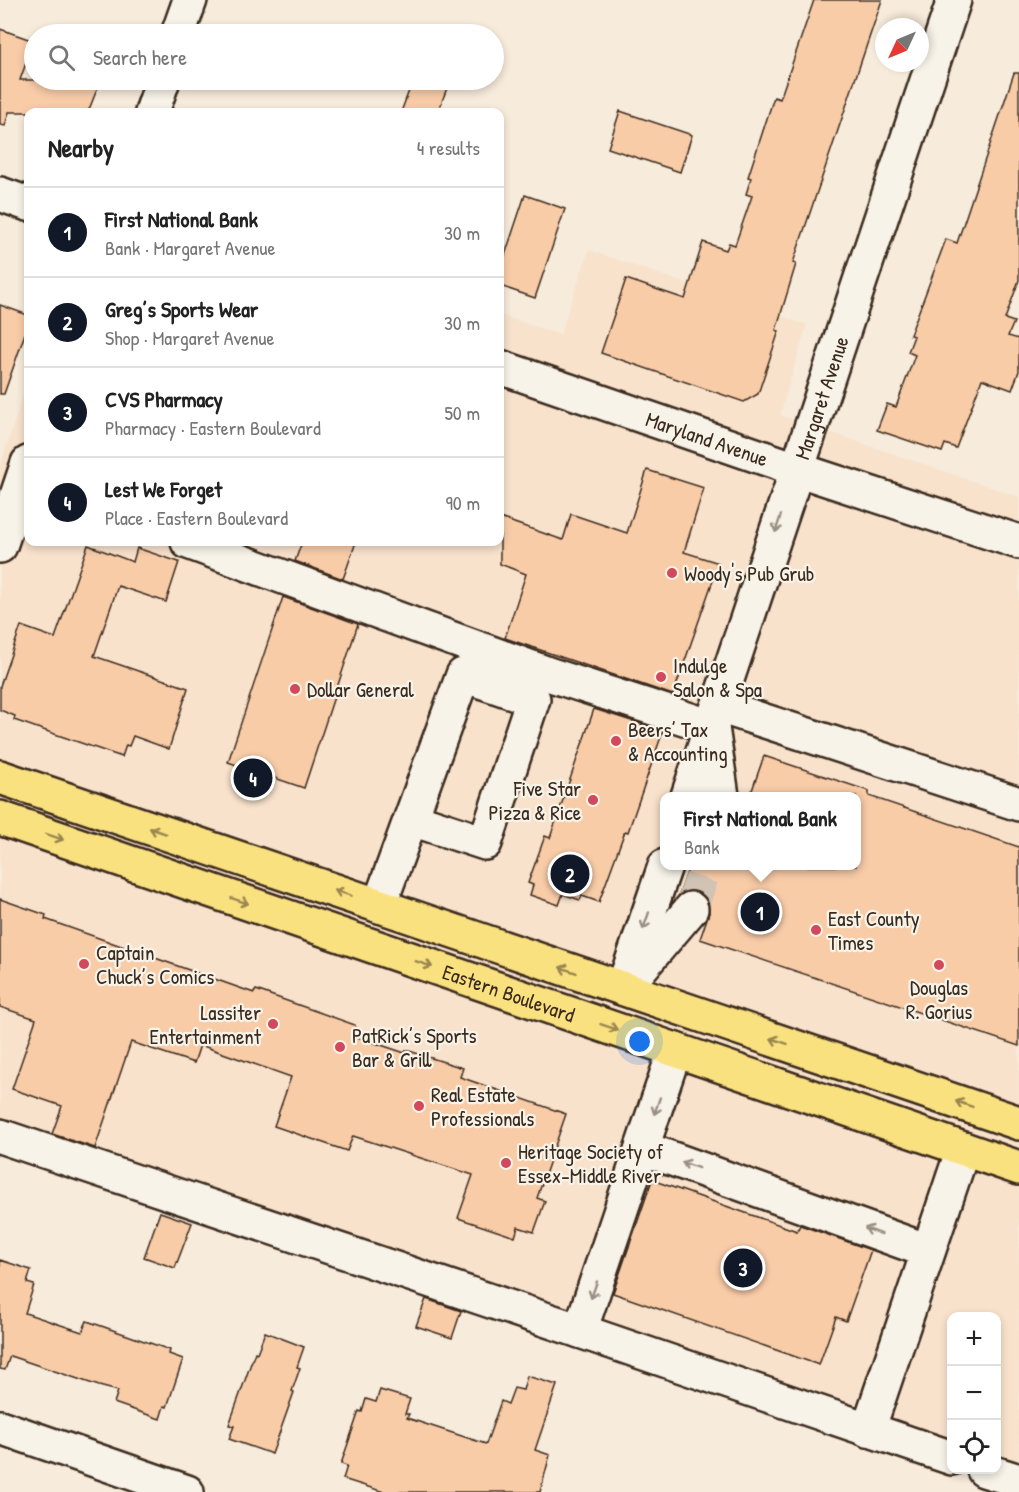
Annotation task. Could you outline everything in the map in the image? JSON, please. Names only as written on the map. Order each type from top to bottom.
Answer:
[{"type":"main road","name":"Eastern Boulevard","points":[[0,777],[1019,1123]]},
{"type":"main road","name":"Eastern Boulevard","points":[[0,818],[1019,1168]]},
{"type":"street","points":[[182,24],[190,0]]},
{"type":"street","name":"Margaret Avenue","points":[[689,792],[954,0]]},
{"type":"street","points":[[153,108],[160,90]]},
{"type":"street","points":[[0,194],[24,203]]},
{"type":"street","name":"Maryland Avenue","points":[[504,368],[796,469],[1019,542]]},
{"type":"street","points":[[0,546],[20,476]]},
{"type":"street","points":[[199,546],[551,675],[715,716],[1019,804]]},
{"type":"street","points":[[379,906],[463,675],[533,699],[484,843],[412,819]]},
{"type":"street","points":[[715,716],[722,792]]},
{"type":"street","points":[[623,988],[663,870]]},
{"type":"street","points":[[623,988],[691,909]]},
{"type":"street","points":[[580,1331],[675,1050]]},
{"type":"street","points":[[0,1136],[947,1457]]},
{"type":"street","points":[[642,1148],[928,1251]]},
{"type":"street","points":[[868,1430],[963,1149]]},
{"type":"street","points":[[0,1427],[187,1492]]},
{"type":"street","points":[[997,1474],[1019,1481]]},
{"type":"shaded area","points":[[589,250],[807,325],[780,415],[1019,497],[1019,1481],[1001,1472],[1001,1312],[947,1312],[947,1457],[0,1132],[0,467],[24,392],[24,546],[504,546],[504,316],[560,335]]},
{"type":"building","points":[[814,0],[882,0],[793,263],[796,264],[776,330],[779,331],[758,394],[744,402],[601,353],[626,279],[685,299],[703,242],[726,250],[729,243],[735,245],[752,196],[746,194],[751,178],[748,177],[774,97],[780,99]]},
{"type":"building","points":[[0,29],[24,37],[24,69],[20,80],[24,80],[24,90],[97,90],[90,108],[24,108],[24,112],[9,112],[5,126],[0,125]]},
{"type":"building","points":[[1014,73],[1019,73],[1019,280],[1005,319],[1014,322],[1008,336],[1019,339],[1019,371],[1012,390],[982,379],[956,448],[945,444],[942,452],[877,430],[887,404],[896,407],[915,355],[908,352],[914,336],[910,335],[946,239],[957,243]]},
{"type":"building","points":[[409,90],[446,90],[440,108],[402,108]]},
{"type":"building","points":[[620,111],[692,135],[680,172],[608,148]]},
{"type":"building","points":[[525,195],[565,209],[535,298],[504,287],[504,258]]},
{"type":"building","points":[[0,305],[24,314],[24,336],[4,394],[0,394]]},
{"type":"building","points":[[647,470],[704,488],[684,552],[719,563],[673,695],[505,638],[526,574],[500,564],[500,546],[504,546],[504,519],[563,540],[571,514],[627,533]]},
{"type":"building","points":[[88,546],[133,562],[137,548],[179,562],[166,602],[118,586],[94,656],[188,688],[169,749],[133,736],[129,746],[126,745],[122,757],[14,720],[15,716],[0,710],[0,686],[21,626],[55,638]]},
{"type":"building","points":[[301,546],[355,546],[343,579],[295,561]]},
{"type":"building","name":"Dollar General","points":[[283,597],[358,624],[304,788],[228,762]]},
{"type":"building","points":[[594,709],[663,731],[628,832],[625,831],[599,902],[582,896],[580,900],[563,894],[559,905],[530,895],[533,885],[528,883],[545,836],[550,838]]},
{"type":"building","points":[[764,756],[869,791],[869,796],[1019,847],[1019,1046],[700,939],[709,913],[708,902],[704,895],[695,891],[685,891],[679,895],[688,870],[861,870],[861,792],[751,792]]},
{"type":"building","points":[[0,899],[46,915],[45,919],[254,993],[256,990],[355,1025],[357,1028],[354,1036],[405,1053],[406,1050],[463,1068],[460,1077],[566,1114],[537,1198],[545,1201],[534,1232],[518,1227],[515,1237],[458,1218],[473,1175],[353,1136],[347,1151],[274,1126],[291,1077],[200,1045],[194,1063],[131,1042],[95,1148],[52,1134],[62,1106],[12,1089],[36,1019],[0,1007]]},
{"type":"building","points":[[652,1180],[797,1231],[800,1225],[871,1250],[846,1321],[836,1317],[819,1365],[613,1293]]},
{"type":"building","points":[[160,1212],[192,1223],[175,1268],[144,1257]]},
{"type":"building","points":[[0,1260],[31,1270],[27,1283],[34,1285],[25,1313],[82,1332],[87,1321],[170,1350],[169,1354],[183,1359],[167,1407],[164,1406],[160,1419],[114,1403],[118,1391],[10,1356],[5,1370],[0,1369]]},
{"type":"building","points":[[426,1299],[461,1311],[452,1338],[416,1326]]},
{"type":"building","points":[[265,1332],[304,1347],[297,1367],[300,1368],[292,1391],[294,1392],[272,1454],[229,1439],[234,1426],[229,1425],[255,1352],[257,1353]]},
{"type":"building","points":[[527,1376],[557,1385],[535,1450],[550,1455],[540,1492],[384,1492],[343,1479],[347,1466],[341,1464],[359,1411],[362,1412],[366,1399],[376,1402],[380,1390],[410,1399],[405,1414],[409,1414],[407,1418],[486,1444],[501,1401],[508,1404],[514,1388],[523,1390]]},
{"type":"tunnel","points":[[691,909],[705,870]]},
{"type":"place","name":"Woody's Pub Grub","points":[[672,573]]},
{"type":"place","name":"Indulge Salon & Spa","points":[[661,677]]},
{"type":"place","name":"Dollar General","points":[[295,689]]},
{"type":"place","name":"Beers’ Tax & Accounting","points":[[616,741]]},
{"type":"place","name":"Lest We Forget","points":[[253,778]]},
{"type":"place","name":"Five Star Pizza & Rice","points":[[593,800]]},
{"type":"place","name":"Greg’s Sports Wear","points":[[570,874]]},
{"type":"place","name":"First National Bank","points":[[760,912]]},
{"type":"place","name":"East County Times","points":[[816,930]]},
{"type":"place","name":"Captain Chuck’s Comics","points":[[84,964]]},
{"type":"place","name":"Douglas R. Gorius","points":[[939,965]]},
{"type":"place","name":"Lassiter Entertainment","points":[[273,1024]]},
{"type":"place","name":"PatRick’s Sports Bar & Grill","points":[[340,1047]]},
{"type":"place","name":"Real Estate Professionals","points":[[419,1106]]},
{"type":"place","name":"Heritage Society of Essex-Middle River","points":[[506,1163]]},
{"type":"place","name":"CVS Pharmacy","points":[[743,1268]]}]
